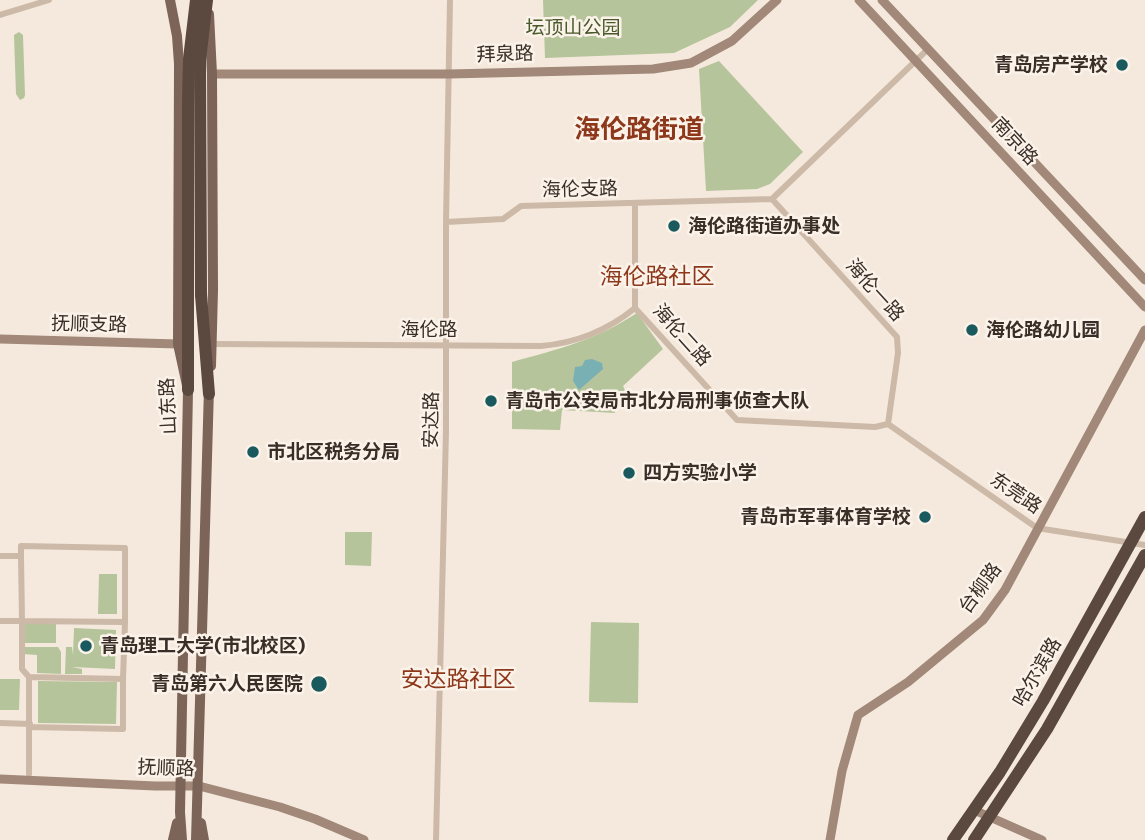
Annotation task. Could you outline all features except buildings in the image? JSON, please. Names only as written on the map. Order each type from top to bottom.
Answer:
[{"type":"highway","points":[[196,0],[189,59],[188,100],[195,295],[209,394]]},
{"type":"highway","points":[[188,390],[195,295],[200,60],[207,0]]},
{"type":"highway","name":"哈尔滨路","points":[[953,840],[1000,772],[1043,701],[1145,517]]},
{"type":"highway","name":"哈尔滨路","points":[[974,840],[1047,729],[1145,555]]},
{"type":"main road","name":"山东路","points":[[168,0],[174,14],[179,64],[178,344],[188,390],[180,812],[182,840]]},
{"type":"main road","name":"山东路","points":[[196,840],[209,394],[213,344],[212,74],[207,0]]},
{"type":"main road","name":"山东路","points":[[173,840],[180,812]]},
{"type":"main road","name":"山东路","points":[[198,812],[204,840]]},
{"type":"street","points":[[0,15],[49,0]]},
{"type":"street","name":"安达路","points":[[436,840],[447,346],[450,0]]},
{"type":"street","name":"拜泉路","points":[[212,74],[450,74],[653,69],[691,63],[732,41],[777,0]]},
{"type":"street","name":"南京路","points":[[859,0],[1145,307]]},
{"type":"street","name":"南京路","points":[[882,0],[1145,280]]},
{"type":"street","points":[[635,204],[772,199],[929,49]]},
{"type":"street","name":"海伦一路","points":[[772,199],[897,337],[898,353],[888,424]]},
{"type":"street","name":"海伦支路","points":[[446,222],[503,219],[521,206],[635,204]]},
{"type":"street","name":"海伦二路","points":[[635,204],[635,308],[737,420],[874,427],[888,424]]},
{"type":"street","name":"海伦路","points":[[213,344],[541,346],[600,331],[635,308]]},
{"type":"street","name":"台柳路","points":[[830,840],[842,771],[858,715],[908,682],[983,620],[1005,590],[1145,330]]},
{"type":"street","name":"抚顺支路","points":[[0,340],[178,344]]},
{"type":"street","name":"东莞路","points":[[888,424],[1037,527],[1145,545]]},
{"type":"street","points":[[0,723],[30,725],[123,729],[125,548],[22,547],[22,669],[29,677],[30,725],[29,777]]},
{"type":"street","points":[[0,556],[21,556]]},
{"type":"street","points":[[0,621],[125,622]]},
{"type":"street","points":[[29,677],[124,679]]},
{"type":"street","name":"抚顺路","points":[[0,779],[29,777],[199,786],[280,807],[364,840]]},
{"type":"street","points":[[974,810],[1042,840]]},
{"type":"green space","name":"坛顶山公园","points":[[543,0],[758,0],[730,27],[674,53],[545,58]]},
{"type":"green space","points":[[19,32],[23,35],[25,95],[20,100],[16,94],[14,35]]},
{"type":"green space","points":[[719,61],[803,152],[770,184],[757,189],[706,191],[699,69]]},
{"type":"green space","points":[[637,313],[663,349],[623,386],[627,394],[615,407],[615,413],[562,410],[560,430],[512,429],[512,362],[592,337]]},
{"type":"green space","points":[[345,532],[372,532],[371,566],[345,565]]},
{"type":"green space","points":[[99,574],[117,574],[117,614],[98,614]]},
{"type":"green space","points":[[591,622],[639,623],[638,703],[589,702]]},
{"type":"green space","points":[[24,624],[56,624],[56,643],[24,643]]},
{"type":"green space","points":[[74,628],[116,630],[115,669],[72,667],[82,669],[82,674],[65,674],[66,647],[72,647],[73,655]]},
{"type":"green space","points":[[23,647],[58,647],[61,652],[61,674],[37,673],[37,655],[23,654]]},
{"type":"green space","points":[[0,679],[20,679],[19,710],[0,710]]},
{"type":"green space","points":[[38,681],[117,682],[116,724],[38,723]]},
{"type":"water","points":[[592,359],[602,363],[603,369],[579,390],[573,381],[575,367]]},
{"type":"place","name":"青岛房产学校","points":[[1122,65]]},
{"type":"place","name":"海伦路街道办事处","points":[[674,226]]},
{"type":"place","name":"海伦路幼儿园","points":[[972,330]]},
{"type":"place","name":"青岛市公安局市北分局刑事侦查大队","points":[[491,401]]},
{"type":"place","name":"市北区税务分局","points":[[253,452]]},
{"type":"place","name":"四方实验小学","points":[[629,473]]},
{"type":"place","name":"青岛市军事体育学校","points":[[925,517]]},
{"type":"place","name":"青岛理工大学(市北校区)","points":[[86,646]]},
{"type":"place","name":"青岛第六人民医院","points":[[319,684]]},
{"type":"district","name":"海伦路街道","points":[[639,129]]},
{"type":"district","name":"海伦路社区","points":[[657,276]]},
{"type":"district","name":"安达路社区","points":[[458,679]]}]
